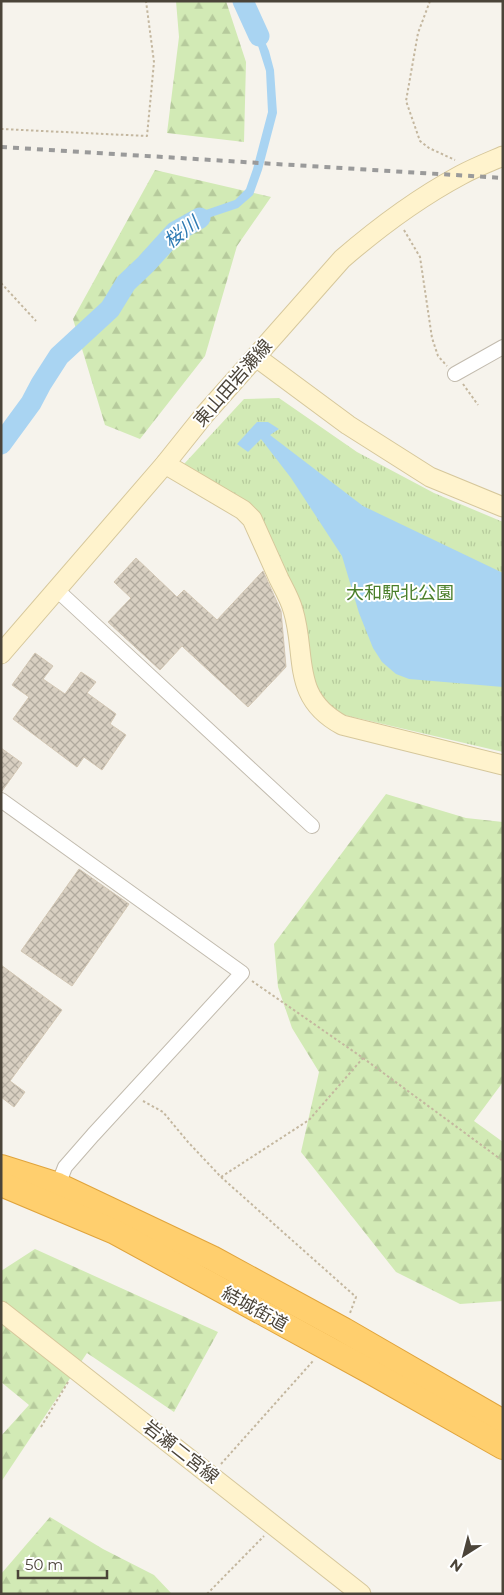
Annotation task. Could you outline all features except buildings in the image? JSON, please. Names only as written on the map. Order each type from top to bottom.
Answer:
[{"type":"highway","name":"結城街道","points":[[1,1167],[58,1185],[170,1237],[258,1282],[503,1422]]},
{"type":"highway","name":"結城街道","points":[[1,1184],[115,1232],[372,1372],[503,1447]]},
{"type":"main road","name":"東山田岩瀬線","points":[[1,654],[165,464],[205,414],[342,259],[395,217],[469,172],[503,156]]},
{"type":"main road","points":[[256,357],[348,425],[430,477],[503,507]]},
{"type":"main road","points":[[165,464],[244,510],[252,519],[293,609],[298,627],[302,672],[305,684],[313,699],[332,719],[342,725],[503,765]]},
{"type":"main road","name":"岩瀬二宮線","points":[[1,1311],[361,1594]]},
{"type":"street","points":[[454,374],[503,347]]},
{"type":"street","points":[[57,590],[312,826]]},
{"type":"street","points":[[1,800],[242,973],[65,1167],[58,1185]]},
{"type":"path","points":[[1,129],[147,136],[154,62],[146,1]]},
{"type":"path","points":[[430,1],[418,33],[406,100],[420,141],[429,148],[454,159],[469,172]]},
{"type":"path","points":[[395,217],[420,257],[432,338],[438,356],[478,404]]},
{"type":"path","points":[[1,283],[36,321]]},
{"type":"path","points":[[242,973],[363,1058],[503,1161]]},
{"type":"path","points":[[130,1095],[164,1112],[188,1142],[221,1177],[309,1120],[363,1058]]},
{"type":"path","points":[[41,1427],[65,1386],[77,1370]]},
{"type":"path","points":[[207,1594],[275,1526]]},
{"type":"green space","points":[[176,1],[226,1],[246,62],[244,142],[167,133],[179,37]]},
{"type":"green space","points":[[155,170],[271,197],[237,246],[205,356],[140,439],[105,425],[73,319]]},
{"type":"green space","name":"大和駅北公園","points":[[279,398],[357,452],[434,493],[503,522],[503,752],[340,714],[319,696],[265,533],[252,506],[184,464],[244,399]]},
{"type":"green space","points":[[386,794],[466,818],[503,822],[503,1082],[474,1121],[503,1142],[503,1301],[460,1304],[396,1272],[301,1152],[319,1072],[292,1028],[278,987],[274,944]]},
{"type":"green space","points":[[35,1249],[218,1332],[174,1412],[87,1353],[1,1482],[1,1436],[29,1405],[1,1382],[1,1271]]},
{"type":"green space","points":[[50,1517],[103,1549],[154,1575],[172,1594],[1,1594],[1,1574]]},
{"type":"water","points":[[251,9],[269,51],[274,70],[277,113],[262,170],[253,195],[238,208],[208,218],[178,236],[173,229],[203,211],[235,200],[246,189],[253,169],[268,112],[266,71],[255,36],[244,12]]},
{"type":"water","points":[[257,422],[268,422],[279,429],[270,435],[363,506],[503,573],[503,687],[409,679],[396,674],[382,662],[373,648],[359,613],[342,556],[291,478],[261,439],[248,452],[237,444]]},
{"type":"waterway","name":"桜川","points":[[243,1],[259,36]]},
{"type":"waterway","name":"桜川","points":[[1,444],[31,403],[59,356],[110,309],[126,283],[175,232],[200,218]]},
{"type":"railway","points":[[1,147],[503,178]]}]
